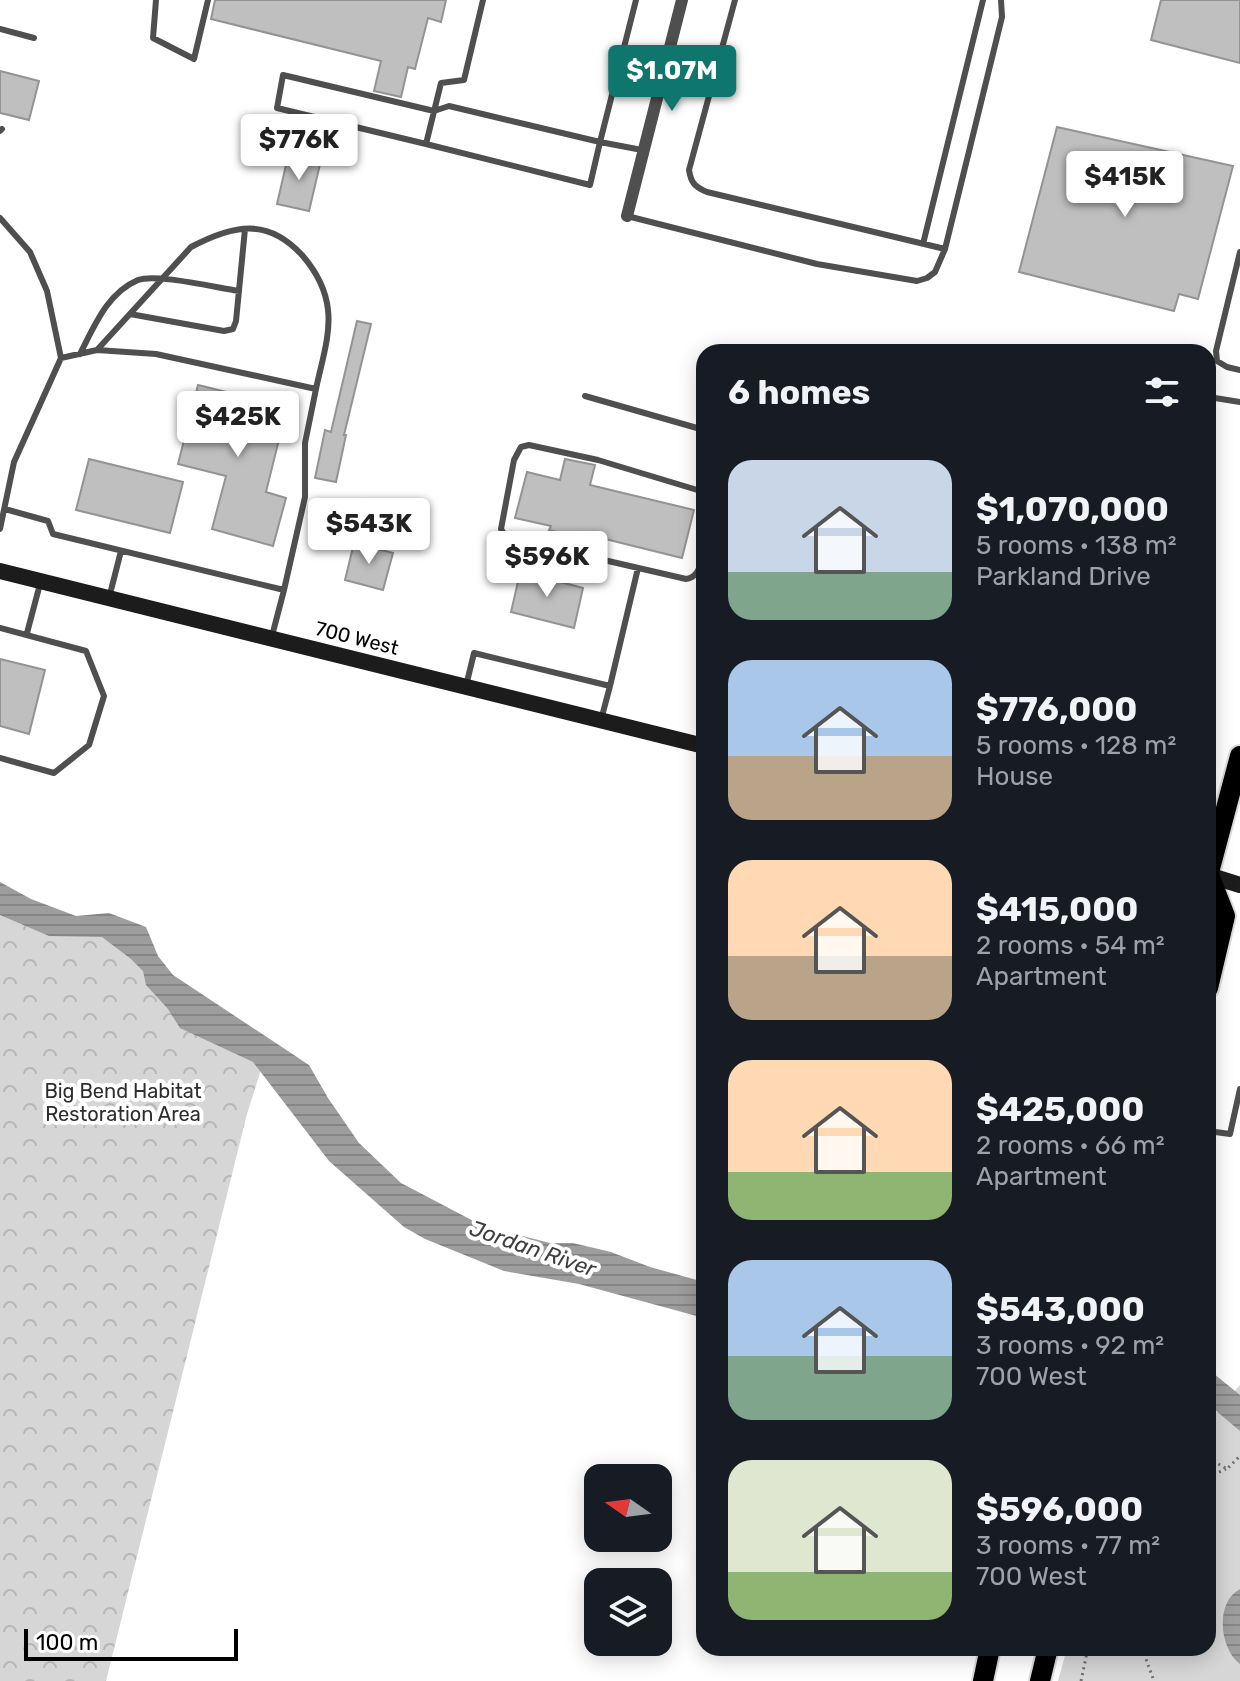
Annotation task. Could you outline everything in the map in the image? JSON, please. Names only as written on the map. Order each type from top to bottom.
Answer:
[{"type":"main road","points":[[1216,845],[1240,756]]},
{"type":"main road","points":[[1216,894],[1225,916],[1216,954]]},
{"type":"main road","points":[[983,1681],[988,1656]]},
{"type":"main road","points":[[1040,1681],[1046,1656]]},
{"type":"street","points":[[627,216],[682,0]]},
{"type":"street","name":"700 West","points":[[0,571],[696,744]]},
{"type":"street","points":[[1216,878],[1240,885]]},
{"type":"lane","points":[[156,0],[153,38],[194,59],[208,0]]},
{"type":"lane","points":[[426,144],[441,83],[464,80],[483,0]]},
{"type":"lane","points":[[636,0],[600,142],[590,185],[277,108],[283,75],[434,111],[449,106],[600,142],[644,151]]},
{"type":"lane","points":[[735,0],[689,170],[695,187],[945,249]]},
{"type":"lane","points":[[923,244],[983,0]]},
{"type":"lane","points":[[627,216],[817,264],[917,281],[927,278],[935,272],[945,249],[1002,17],[1001,0]]},
{"type":"lane","points":[[0,29],[34,38]]},
{"type":"lane","points":[[0,218],[30,252],[47,291],[61,358],[14,462],[0,529]]},
{"type":"lane","points":[[130,314],[224,331],[233,329],[245,229]]},
{"type":"lane","points":[[97,350],[191,247],[208,238],[245,229],[273,231],[288,240],[311,265],[321,284],[329,312],[328,331],[305,443],[305,497],[271,638]]},
{"type":"lane","points":[[1240,252],[1216,351],[1217,361],[1240,370]]},
{"type":"lane","points":[[80,354],[102,312],[114,297],[136,281],[162,279],[239,291]]},
{"type":"lane","points":[[61,358],[97,350],[156,354],[316,389]]},
{"type":"lane","points":[[585,396],[696,428]]},
{"type":"lane","points":[[1216,398],[1240,402]]},
{"type":"lane","points":[[696,490],[598,460],[529,445],[521,447],[514,460],[501,520],[505,536],[638,568],[692,578],[696,575]]},
{"type":"lane","points":[[5,509],[48,521],[53,534],[284,590]]},
{"type":"lane","points":[[109,598],[121,551]]},
{"type":"lane","points":[[601,720],[638,568]]},
{"type":"lane","points":[[27,633],[41,581]]},
{"type":"lane","points":[[0,628],[86,651],[104,696],[89,745],[54,773],[0,758]]},
{"type":"lane","points":[[466,686],[474,653],[610,686]]},
{"type":"lane","points":[[1230,1134],[1240,1089]]},
{"type":"lane","points":[[1216,1132],[1240,1136]]},
{"type":"path","points":[[1216,1474],[1227,1469],[1240,1456]]},
{"type":"path","points":[[1216,1463],[1227,1469]]},
{"type":"path","points":[[1081,1681],[1086,1656]]},
{"type":"path","points":[[1145,1656],[1154,1681]]},
{"type":"green space","name":"Big Bend Habitat Restoration Area","points":[[0,906],[126,940],[264,1060],[247,1114],[106,1681],[0,1681]]},
{"type":"green space","points":[[1240,1385],[1240,1681],[1058,1681],[1065,1656],[1216,1656],[1216,1413]]},
{"type":"water","name":"Jordan River","points":[[0,882],[31,899],[76,916],[109,913],[146,927],[158,956],[173,975],[309,1065],[359,1143],[401,1183],[483,1226],[550,1243],[573,1243],[611,1252],[696,1280],[696,1316],[579,1284],[504,1271],[425,1239],[404,1227],[329,1161],[253,1062],[180,1028],[146,985],[143,971],[131,959],[102,937],[49,936],[0,915]]},
{"type":"water","points":[[1216,1376],[1240,1395],[1240,1431],[1216,1411]]},
{"type":"water","points":[[1240,1589],[1240,1664],[1233,1657],[1224,1637],[1223,1614],[1232,1595]]},
{"type":"building","points":[[215,0],[446,0],[441,22],[428,18],[415,69],[408,67],[401,97],[374,91],[381,61],[211,19]]},
{"type":"building","points":[[1161,0],[1240,0],[1240,63],[1151,40]]},
{"type":"building","points":[[0,71],[39,81],[29,120],[0,113]]},
{"type":"building","points":[[1057,127],[1233,166],[1198,299],[1179,294],[1174,311],[1019,272]]},
{"type":"building","points":[[289,152],[321,160],[309,211],[277,204]]},
{"type":"building","points":[[357,321],[371,324],[336,482],[315,478],[325,430],[331,432]]},
{"type":"building","points":[[198,385],[287,407],[266,492],[286,498],[273,546],[212,529],[226,476],[178,464]]},
{"type":"building","points":[[89,459],[183,482],[170,533],[76,510]]},
{"type":"building","points":[[565,459],[595,465],[590,485],[694,510],[682,558],[577,532],[576,537],[549,530],[551,526],[515,518],[527,472],[560,480]]},
{"type":"building","points":[[367,499],[403,508],[397,530],[361,521]]},
{"type":"building","points":[[354,543],[393,553],[383,590],[345,580]]},
{"type":"building","points":[[547,570],[559,572],[557,581],[583,588],[574,628],[511,612],[520,573],[545,579]]},
{"type":"building","points":[[0,659],[45,670],[29,734],[0,726]]}]
